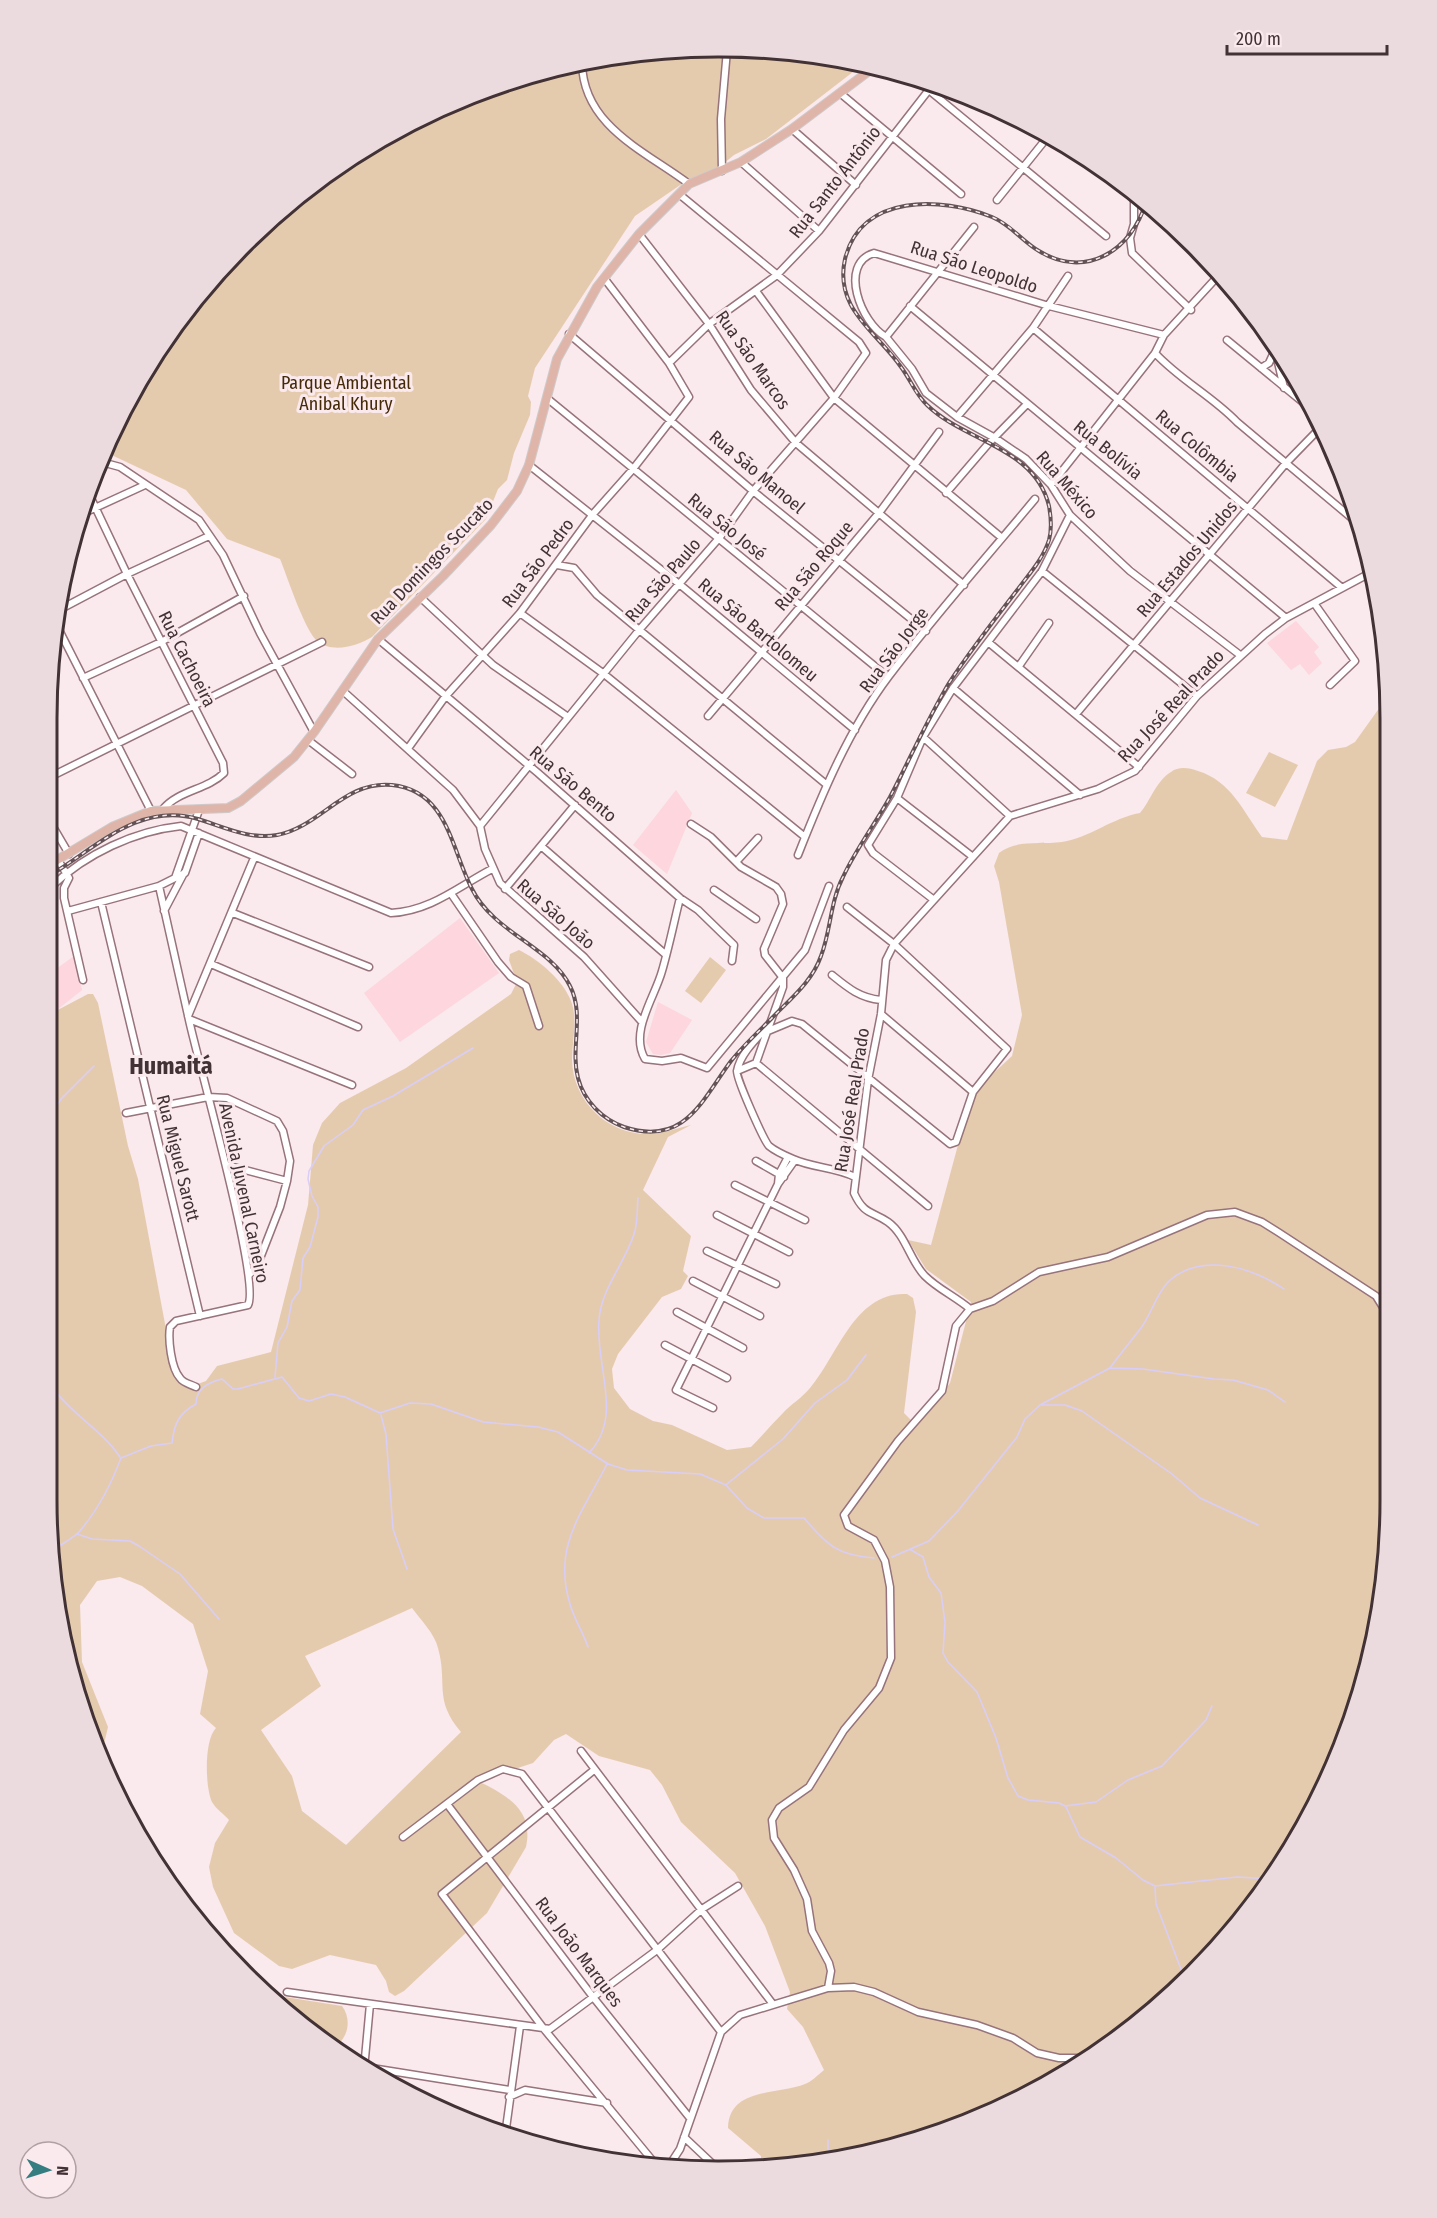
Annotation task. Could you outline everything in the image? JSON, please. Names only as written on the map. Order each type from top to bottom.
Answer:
[{"type":"main road","name":"Rua Domingos Scucato","points":[[57,861],[112,827],[151,811],[228,808],[241,801],[294,757],[378,639],[443,576],[490,525],[517,491],[529,465],[557,359],[569,334],[604,278],[639,234],[689,184],[741,162],[792,129],[865,74]]},
{"type":"street","points":[[722,171],[721,120],[726,57]]},
{"type":"street","points":[[583,71],[584,87],[600,117],[632,146],[689,184]]},
{"type":"street","name":"Rua Santo Antônio","points":[[669,363],[710,324],[777,275],[819,231],[856,185],[890,136],[927,91]]},
{"type":"street","points":[[930,92],[1106,236]]},
{"type":"street","points":[[840,93],[962,194]]},
{"type":"street","points":[[792,129],[856,185]]},
{"type":"street","points":[[997,200],[1043,142]]},
{"type":"street","points":[[741,162],[819,231]]},
{"type":"street","points":[[679,194],[777,275]]},
{"type":"street","points":[[1134,204],[1134,224],[1130,238],[1135,259],[1191,310]]},
{"type":"street","points":[[886,337],[974,227]]},
{"type":"street","name":"Rua São Marcos","points":[[639,234],[710,324],[751,390],[796,443],[964,585]]},
{"type":"street","name":"Rua São Leopoldo","points":[[886,337],[867,322],[861,310],[857,283],[857,269],[861,260],[874,253],[1049,306],[1164,335]]},
{"type":"street","name":"Rua São Paulo","points":[[480,826],[678,583],[719,538],[753,491],[834,398],[866,353],[859,342],[777,275]]},
{"type":"street","points":[[957,417],[1033,328],[1068,276]]},
{"type":"street","points":[[604,278],[669,363]]},
{"type":"street","points":[[1051,485],[1155,353],[1164,335],[1191,310],[1215,281]]},
{"type":"street","points":[[756,291],[834,398],[1002,538]]},
{"type":"street","name":"Rua Bolívia","points":[[910,306],[1211,553],[1286,618]]},
{"type":"street","name":"Rua Colômbia","points":[[1033,328],[1341,587]]},
{"type":"street","name":"Rua São Manoel","points":[[569,334],[753,491],[926,631]]},
{"type":"street","name":"Rua México","points":[[886,337],[912,369],[926,393],[957,417],[995,438],[1026,459],[1051,485],[1070,515],[1130,570],[1240,655]]},
{"type":"street","points":[[1227,340],[1296,398]]},
{"type":"street","points":[[1155,353],[1168,367],[1219,403],[1347,515]]},
{"type":"street","points":[[1261,368],[1269,363],[1271,355]]},
{"type":"street","name":"Rua São Pedro","points":[[409,747],[444,697],[520,613],[593,514],[633,469],[689,397],[669,363]]},
{"type":"street","points":[[1279,368],[1284,388]]},
{"type":"street","name":"Rua São José","points":[[548,399],[888,677]]},
{"type":"street","points":[[946,493],[1027,404]]},
{"type":"street","name":"Rua São Roque","points":[[708,716],[879,513],[939,432]]},
{"type":"street","name":"Rua Estados Unidos","points":[[1076,714],[1286,463],[1315,433]]},
{"type":"street","points":[[108,464],[120,467],[199,520],[223,555],[278,666],[314,732]]},
{"type":"street","name":"Rua São Bartolomeu","points":[[529,465],[678,583],[855,730]]},
{"type":"street","points":[[91,510],[145,485]]},
{"type":"street","name":"Rua São Jorge","points":[[798,855],[827,785],[855,730],[888,677],[1035,499]]},
{"type":"street","name":"Rua Cachoeira","points":[[93,502],[126,574],[223,763],[224,773],[217,780],[171,799],[163,809]]},
{"type":"street","points":[[934,900],[873,853],[868,845],[897,798],[923,737],[953,688],[1041,571],[1070,515]]},
{"type":"street","points":[[67,605],[126,574],[209,536]]},
{"type":"street","points":[[557,565],[574,568],[597,596],[640,629],[827,785]]},
{"type":"street","points":[[1041,571],[1197,696]]},
{"type":"street","name":"Rua José Real Prado","points":[[970,1309],[926,1277],[895,1230],[887,1221],[869,1214],[859,1204],[854,1193],[868,1080],[881,1014],[885,960],[894,944],[1010,816],[1112,783],[1139,767],[1197,696],[1240,655],[1286,618],[1364,576]]},
{"type":"street","points":[[83,678],[161,642],[244,596]]},
{"type":"street","points":[[420,597],[511,680],[568,717]]},
{"type":"street","points":[[1314,603],[1355,661],[1330,685]]},
{"type":"street","points":[[520,613],[604,674],[805,837]]},
{"type":"street","points":[[1019,666],[1049,623]]},
{"type":"street","points":[[62,637],[151,811]]},
{"type":"street","name":"Rua São Bento","points":[[378,639],[680,898],[698,910],[734,945],[732,961]]},
{"type":"street","points":[[57,774],[278,666],[322,642]]},
{"type":"street","points":[[988,642],[1139,767]]},
{"type":"street","points":[[953,688],[1080,795]]},
{"type":"street","name":"Rua São João","points":[[343,691],[409,747],[453,790],[480,826],[492,869],[505,890],[584,957],[642,1022]]},
{"type":"street","points":[[923,737],[1010,816]]},
{"type":"street","points":[[308,740],[352,774]]},
{"type":"street","points":[[897,798],[973,857]]},
{"type":"street","points":[[505,890],[574,805]]},
{"type":"street","points":[[175,878],[199,810]]},
{"type":"street","points":[[692,824],[711,837],[736,862],[776,887],[781,894],[783,904],[764,950],[765,956],[783,978],[783,987],[756,1063],[736,1071]]},
{"type":"street","points":[[57,882],[102,851],[133,837],[163,828],[181,826],[391,913],[405,912],[452,895],[468,882],[492,869]]},
{"type":"street","points":[[164,911],[185,873],[199,833]]},
{"type":"street","points":[[57,834],[69,854]]},
{"type":"street","points":[[736,862],[758,838]]},
{"type":"street","points":[[541,846],[665,954]]},
{"type":"street","points":[[254,858],[188,1017],[352,1085]]},
{"type":"street","points":[[57,864],[68,874],[69,880],[63,890],[83,980]]},
{"type":"street","points":[[68,911],[159,886],[185,873]]},
{"type":"street","name":"Avenida Juvenal Carneiro","points":[[159,886],[188,1017],[226,1165],[249,1275],[251,1298],[248,1305],[200,1316]]},
{"type":"street","points":[[680,898],[662,970],[642,1022],[641,1053],[645,1059],[663,1061],[681,1058],[704,1068],[710,1067],[726,1044],[805,950],[829,886]]},
{"type":"street","points":[[714,890],[756,919]]},
{"type":"street","points":[[452,895],[498,962],[511,976],[526,986],[539,1026]]},
{"type":"street","name":"Rua Miguel Sarott","points":[[101,902],[200,1316]]},
{"type":"street","points":[[768,1031],[792,1021],[802,1024],[868,1080],[950,1144],[954,1144],[973,1092],[1007,1049],[894,944],[847,907]]},
{"type":"street","points":[[233,913],[369,967]]},
{"type":"street","points":[[211,964],[358,1026]]},
{"type":"street","points":[[832,975],[855,993],[866,998],[881,1000]]},
{"type":"street","points":[[881,1014],[973,1092]]},
{"type":"street","points":[[770,1023],[736,1071],[738,1082],[754,1111],[762,1137],[770,1146],[791,1158],[843,1170],[855,1177]]},
{"type":"street","points":[[756,1063],[928,1206]]},
{"type":"street","points":[[126,1113],[208,1097],[227,1098],[277,1121],[284,1131],[290,1161],[287,1181],[280,1207],[257,1266],[249,1275]]},
{"type":"street","points":[[713,1408],[676,1390],[791,1158]]},
{"type":"street","points":[[756,1161],[781,1175]]},
{"type":"street","points":[[226,1165],[287,1181]]},
{"type":"street","points":[[735,1185],[805,1220]]},
{"type":"street","points":[[828,1988],[831,1971],[829,1963],[812,1931],[807,1899],[794,1870],[774,1838],[772,1820],[779,1808],[808,1787],[844,1730],[879,1688],[891,1658],[890,1587],[884,1558],[874,1539],[848,1526],[844,1515],[887,1455],[942,1390],[956,1326],[970,1309],[993,1301],[1039,1272],[1108,1257],[1206,1215],[1235,1212],[1262,1222],[1376,1296],[1380,1302]]},
{"type":"street","points":[[717,1215],[789,1252]]},
{"type":"street","points":[[707,1251],[776,1284]]},
{"type":"street","points":[[693,1281],[760,1316]]},
{"type":"street","points":[[677,1312],[743,1348]]},
{"type":"street","points":[[196,1387],[181,1380],[177,1374],[169,1334],[170,1327],[176,1322],[200,1316]]},
{"type":"street","points":[[665,1345],[727,1378]]},
{"type":"street","points":[[581,1751],[772,2003]]},
{"type":"street","points":[[403,1838],[478,1780],[503,1769],[522,1774],[721,2032]]},
{"type":"street","points":[[594,1770],[442,1894],[544,2029],[650,2157]]},
{"type":"street","name":"Rua João Marques","points":[[447,1804],[593,1997],[689,2117]]},
{"type":"street","points":[[287,1992],[520,2026],[544,2029],[554,2027],[657,1950],[702,1909],[738,1886]]},
{"type":"street","points":[[672,2160],[684,2137],[689,2117],[721,2032],[740,2015],[772,2003],[828,1988],[854,1987],[874,1992],[918,2012],[977,2025],[1013,2038],[1037,2053],[1059,2058],[1073,2058]]},
{"type":"street","points":[[363,2057],[370,2004]]},
{"type":"street","points":[[506,2126],[520,2026]]},
{"type":"street","points":[[387,2071],[509,2093],[525,2090],[607,2103]]},
{"type":"street","points":[[684,2137],[709,2161]]},
{"type":"shaded area","points":[[1296,621],[1319,647],[1314,652],[1322,663],[1309,675],[1300,664],[1291,670],[1267,643]]},
{"type":"shaded area","points":[[676,790],[692,813],[667,874],[633,845]]},
{"type":"shaded area","points":[[460,918],[499,973],[400,1042],[364,993]]},
{"type":"shaded area","points":[[74,956],[82,990],[57,1010],[57,968]]},
{"type":"shaded area","points":[[658,1002],[692,1020],[670,1053],[661,1055],[653,1054],[646,1042]]},
{"type":"green space","name":"Parque Ambiental Anibal Khury","points":[[718,57],[762,58],[854,71],[766,139],[734,155],[701,182],[697,183],[689,179],[635,216],[535,368],[528,396],[531,402],[530,415],[514,453],[507,480],[498,489],[486,519],[372,637],[360,643],[338,648],[318,642],[302,616],[280,559],[227,539],[186,490],[112,455],[125,426],[168,351],[221,282],[282,221],[351,168],[426,125],[465,107],[506,92],[589,70],[675,58]]},
{"type":"green space","points":[[1380,707],[1380,1500],[1379,1543],[1374,1586],[1357,1671],[1330,1753],[1312,1792],[1269,1867],[1216,1936],[1155,1997],[1121,2024],[1086,2050],[1011,2093],[972,2111],[890,2138],[848,2148],[761,2160],[761,2156],[728,2128],[730,2115],[737,2105],[746,2099],[805,2084],[824,2070],[803,2027],[787,2009],[790,1992],[765,1926],[735,1873],[681,1822],[662,1785],[650,1770],[599,1756],[566,1734],[554,1740],[533,1763],[478,1781],[508,1798],[522,1813],[526,1823],[526,1847],[487,1913],[404,1991],[395,1996],[389,1992],[386,1981],[376,1965],[330,1955],[292,1969],[279,1966],[234,1933],[213,1887],[209,1867],[215,1843],[229,1820],[212,1802],[208,1786],[209,1743],[216,1728],[200,1714],[208,1671],[193,1624],[142,1586],[120,1577],[97,1581],[80,1605],[82,1662],[108,1727],[104,1744],[92,1712],[70,1629],[58,1543],[57,1500],[57,1010],[88,994],[93,994],[98,1003],[128,1146],[138,1179],[171,1356],[177,1375],[195,1385],[206,1381],[217,1366],[271,1352],[308,1205],[313,1145],[322,1123],[340,1103],[406,1068],[511,994],[517,982],[509,960],[510,954],[519,950],[550,971],[571,1001],[574,1015],[572,1060],[574,1075],[579,1090],[596,1114],[608,1123],[636,1133],[666,1132],[691,1125],[668,1137],[643,1190],[691,1236],[683,1271],[688,1276],[681,1289],[662,1297],[618,1354],[612,1369],[614,1388],[630,1409],[653,1421],[672,1425],[727,1450],[751,1447],[810,1388],[861,1314],[874,1303],[889,1296],[907,1294],[913,1298],[916,1312],[904,1413],[916,1425],[950,1383],[971,1302],[926,1269],[908,1240],[931,1245],[972,1093],[1012,1056],[1022,1015],[999,882],[994,866],[999,853],[1021,844],[1072,840],[1120,819],[1140,813],[1161,780],[1174,770],[1181,768],[1198,771],[1228,789],[1262,837],[1287,840],[1317,761],[1328,750],[1346,747],[1355,742]],"holes":[[[412,1608],[431,1632],[441,1661],[444,1700],[452,1720],[461,1732],[346,1845],[302,1811],[292,1776],[261,1730],[321,1686],[305,1656]]]},
{"type":"green space","points":[[1269,752],[1298,765],[1275,807],[1246,793]]},
{"type":"green space","points":[[710,957],[726,970],[701,1003],[685,991]]},
{"type":"green space","points":[[281,1996],[342,2006],[348,2024],[340,2042]]},
{"type":"waterway","points":[[275,1377],[278,1343],[287,1327],[292,1301],[300,1290],[303,1258],[310,1247],[318,1217],[318,1207],[312,1196],[308,1179],[309,1171],[324,1146],[353,1125],[363,1110],[393,1096],[473,1048]]},
{"type":"waterway","points":[[57,1105],[94,1066]]},
{"type":"waterway","points":[[589,1453],[599,1439],[605,1423],[606,1390],[599,1338],[601,1309],[634,1234],[638,1198]]},
{"type":"waterway","points":[[1110,1368],[1141,1328],[1165,1286],[1182,1272],[1196,1267],[1226,1266],[1257,1274],[1284,1289]]},
{"type":"waterway","points":[[727,1484],[783,1439],[815,1403],[847,1380],[866,1355]]},
{"type":"waterway","points":[[892,1557],[929,1541],[957,1512],[1017,1437],[1025,1419],[1040,1405],[1110,1368],[1143,1369],[1233,1380],[1268,1390],[1285,1402]]},
{"type":"waterway","points":[[58,1547],[76,1535],[86,1524],[103,1497],[121,1458],[151,1446],[172,1443],[178,1420],[185,1411],[196,1404],[198,1394],[204,1387],[222,1379],[233,1389],[238,1389],[282,1377],[299,1398],[309,1401],[331,1394],[345,1397],[380,1413],[410,1403],[431,1404],[483,1422],[538,1427],[558,1432],[608,1464],[627,1470],[700,1474],[726,1485],[747,1508],[764,1518],[804,1518],[820,1536],[834,1547],[861,1557],[874,1558]]},
{"type":"waterway","points":[[57,1393],[113,1447],[120,1457]]},
{"type":"waterway","points":[[1040,1405],[1065,1405],[1082,1411],[1172,1474],[1200,1498],[1258,1525]]},
{"type":"waterway","points":[[381,1415],[386,1434],[393,1529],[407,1569]]},
{"type":"waterway","points":[[588,1647],[570,1604],[565,1583],[565,1564],[567,1547],[573,1530],[607,1464]]},
{"type":"waterway","points":[[77,1534],[92,1539],[130,1541],[139,1546],[180,1574],[219,1619]]},
{"type":"waterway","points":[[911,1550],[923,1557],[929,1577],[941,1593],[945,1622],[943,1653],[948,1662],[977,1692],[996,1738],[1008,1778],[1018,1796],[1028,1800],[1059,1803],[1065,1806],[1096,1802],[1128,1780],[1162,1766],[1206,1720],[1212,1706]]},
{"type":"waterway","points":[[1066,1807],[1080,1837],[1116,1858],[1143,1880],[1155,1886],[1237,1877],[1261,1878]]},
{"type":"waterway","points":[[1155,1887],[1156,1904],[1182,1971]]},
{"type":"waterway","points":[[828,2140],[828,2151]]},
{"type":"railway","points":[[57,871],[120,830],[157,816],[177,815],[198,819],[237,832],[257,836],[277,835],[306,823],[360,790],[375,785],[392,785],[411,790],[425,798],[445,824],[472,889],[482,904],[508,929],[550,961],[570,986],[577,1020],[576,1067],[578,1078],[589,1102],[601,1114],[624,1127],[645,1132],[662,1131],[677,1125],[690,1116],[736,1055],[800,990],[812,974],[827,936],[835,896],[848,867],[890,797],[949,683],[1035,566],[1050,536],[1049,506],[1041,486],[1029,471],[1014,458],[943,418],[927,405],[891,354],[851,306],[843,277],[845,259],[854,237],[868,222],[885,211],[928,204],[950,206],[972,210],[999,220],[1033,247],[1057,259],[1074,262],[1090,261],[1118,246],[1130,234],[1142,211]]},
{"type":"district","name":"Humaitá","points":[[171,1066]]}]
